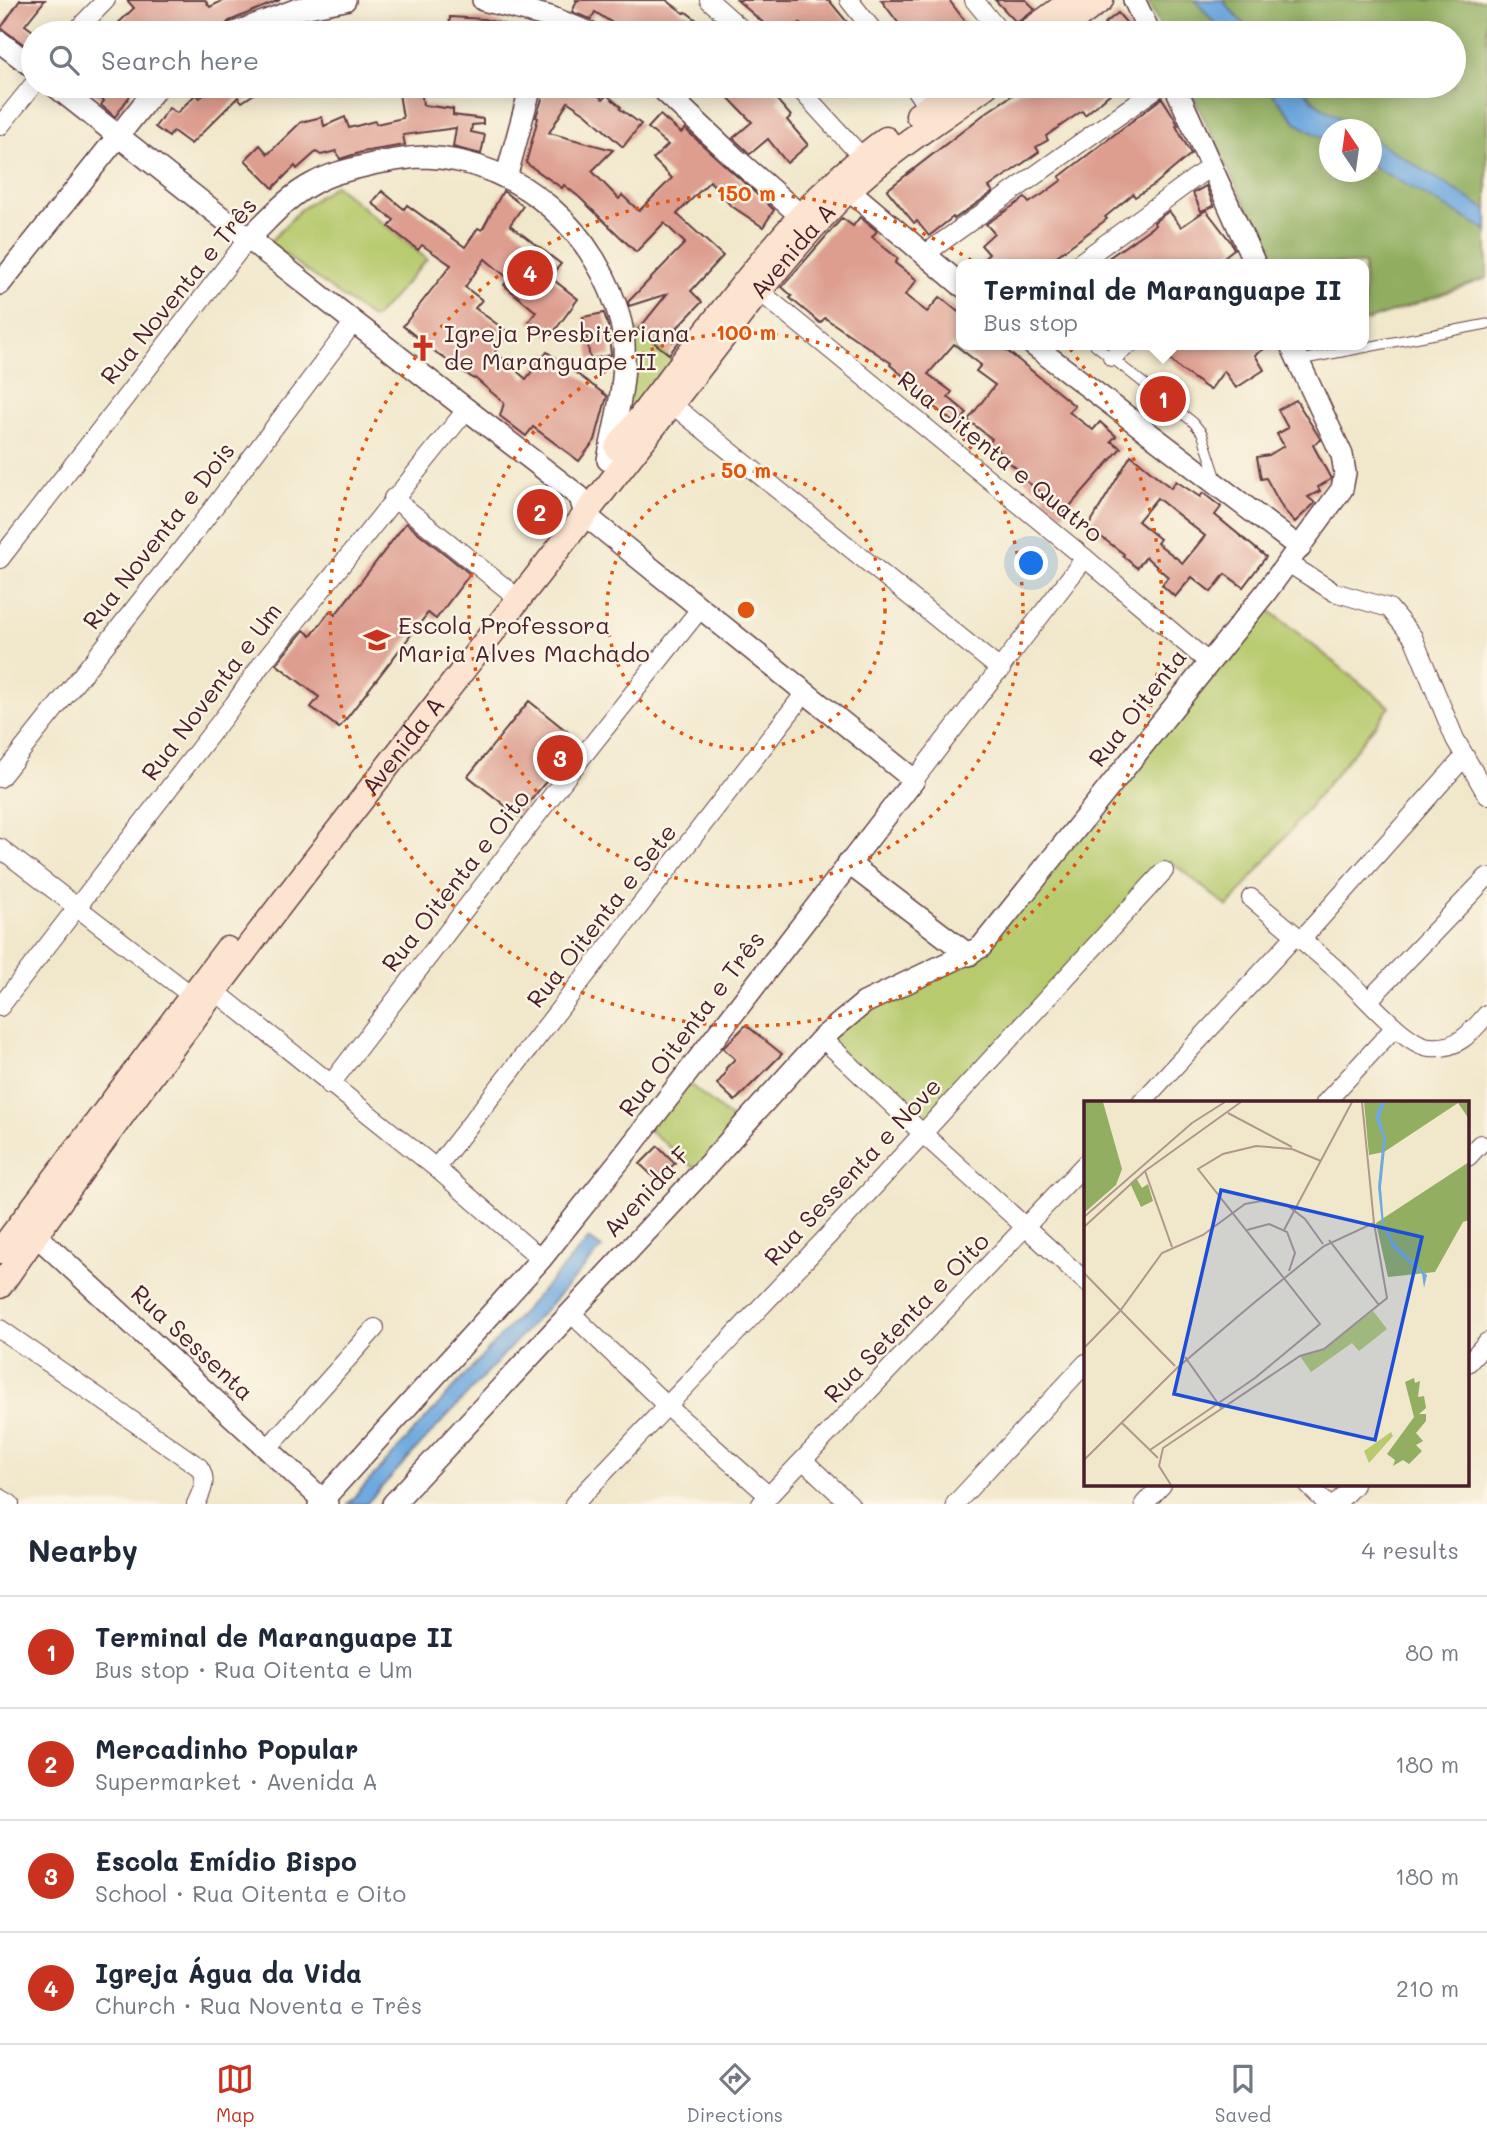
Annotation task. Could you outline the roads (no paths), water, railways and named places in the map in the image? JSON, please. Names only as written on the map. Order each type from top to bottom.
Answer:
[{"type":"main road","points":[[1043,21],[1072,0]]},
{"type":"main road","points":[[1071,21],[1097,1]]},
{"type":"main road","name":"Avenida A","points":[[0,1251],[28,1229],[215,992],[665,398],[800,215],[842,185],[940,98]]},
{"type":"main road","name":"Avenida A","points":[[867,163],[967,98]]},
{"type":"main road","name":"Avenida A","points":[[0,1286],[28,1229],[191,995],[508,590],[582,506],[608,460],[813,228],[842,185]]},
{"type":"street","points":[[86,21],[106,0]]},
{"type":"street","points":[[266,21],[298,9],[345,0]]},
{"type":"street","points":[[483,0],[550,17]]},
{"type":"street","points":[[709,0],[733,21]]},
{"type":"street","points":[[849,0],[866,21]]},
{"type":"street","points":[[974,0],[991,21]]},
{"type":"street","points":[[1134,0],[1144,21]]},
{"type":"street","points":[[0,43],[21,59]]},
{"type":"street","points":[[0,126],[23,98]]},
{"type":"street","points":[[70,98],[467,409],[700,608],[914,780]]},
{"type":"street","points":[[0,285],[149,98]]},
{"type":"street","points":[[506,178],[528,98]]},
{"type":"street","points":[[672,98],[800,215]]},
{"type":"street","points":[[808,98],[867,163]]},
{"type":"street","points":[[922,98],[928,107]]},
{"type":"street","points":[[925,254],[1143,98]]},
{"type":"street","points":[[1180,98],[1248,259]]},
{"type":"street","name":"Rua Noventa e Três","points":[[0,559],[248,239],[290,198],[313,183],[340,172],[388,161],[424,157],[456,160],[506,178],[528,189],[562,216],[587,247],[601,271],[621,324],[624,367],[608,460]]},
{"type":"street","points":[[1085,259],[1211,166]]},
{"type":"street","points":[[842,185],[956,281]]},
{"type":"street","name":"Rua Oitenta e Quatro","points":[[759,291],[1208,662]]},
{"type":"street","name":"Rua Noventa e Dois","points":[[0,778],[192,536],[354,322]]},
{"type":"street","points":[[1043,350],[1219,487],[1334,592],[1389,608],[1413,637],[1444,714],[1487,795]]},
{"type":"street","points":[[1112,357],[1121,350]]},
{"type":"street","name":"Rua Oitenta","points":[[969,955],[981,947],[1002,924],[1294,555],[1342,489],[1345,472],[1342,455],[1294,352]]},
{"type":"street","points":[[665,398],[1001,670]]},
{"type":"street","name":"Rua Noventa e Um","points":[[0,1007],[234,704],[261,665],[467,409]]},
{"type":"street","points":[[393,498],[508,590]]},
{"type":"street","name":"Rua Oitenta e Três","points":[[323,1503],[541,1259],[1001,670],[1085,558]]},
{"type":"street","name":"Rua Oitenta e Oito","points":[[330,1085],[700,608]]},
{"type":"street","name":"Rua Oitenta e Sete","points":[[436,1168],[805,693]]},
{"type":"street","points":[[1144,1101],[1465,756]]},
{"type":"street","points":[[0,848],[191,995],[215,992],[436,1168],[541,1259]]},
{"type":"street","points":[[848,863],[969,955]]},
{"type":"street","name":"Rua Sessenta e Nove","points":[[575,1504],[1164,871]]},
{"type":"street","points":[[1369,1000],[1487,877]]},
{"type":"street","points":[[1251,898],[1369,1000],[1395,1027],[1426,1047],[1444,1048],[1457,1044],[1472,1032],[1487,1014]]},
{"type":"street","name":"Avenida F","points":[[393,1504],[572,1313],[822,1038],[864,1003],[969,955]]},
{"type":"street","points":[[1327,1101],[1395,1027]]},
{"type":"street","points":[[822,1038],[1084,1280]]},
{"type":"street","name":"Rua Setenta e Oito","points":[[765,1500],[1084,1165]]},
{"type":"street","name":"Rua Sessenta","points":[[28,1229],[323,1503]]},
{"type":"street","points":[[572,1313],[765,1500]]},
{"type":"street","points":[[267,1449],[375,1328]]},
{"type":"street","points":[[0,1329],[200,1466],[204,1485],[195,1504]]},
{"type":"street","points":[[1470,1361],[1487,1342]]},
{"type":"street","points":[[954,1504],[1084,1365]]},
{"type":"street","points":[[804,1461],[850,1504]]},
{"type":"street","points":[[1144,1504],[1161,1486]]},
{"type":"street","points":[[1309,1486],[1327,1504]]},
{"type":"street","points":[[1336,1504],[1353,1486]]},
{"type":"street","points":[[0,1498],[10,1504]]},
{"type":"lane","points":[[1369,341],[1487,324]]},
{"type":"lane","points":[[1102,350],[1193,422],[1202,433],[1211,454],[1219,487]]},
{"type":"water","points":[[1195,0],[1222,0],[1241,21],[1213,21]]},
{"type":"water","points":[[1276,98],[1311,98],[1341,119],[1319,119],[1319,136],[1298,124]]},
{"type":"water","points":[[1382,144],[1487,210],[1487,230],[1382,172]]},
{"type":"water","points":[[589,1239],[602,1248],[366,1504],[348,1504]]},
{"type":"place","name":"Igreja Água da Vida","points":[[530,273]]},
{"type":"place","name":"Igreja Presbiteriana de Maranguape II","points":[[423,348]]},
{"type":"place","name":"Terminal de Maranguape II","points":[[1163,399]]},
{"type":"place","name":"Mercadinho Popular","points":[[540,512]]},
{"type":"place","name":"Escola Professora Maria Alves Machado","points":[[377,640]]},
{"type":"place","name":"Escola Emídio Bispo","points":[[560,758]]}]
